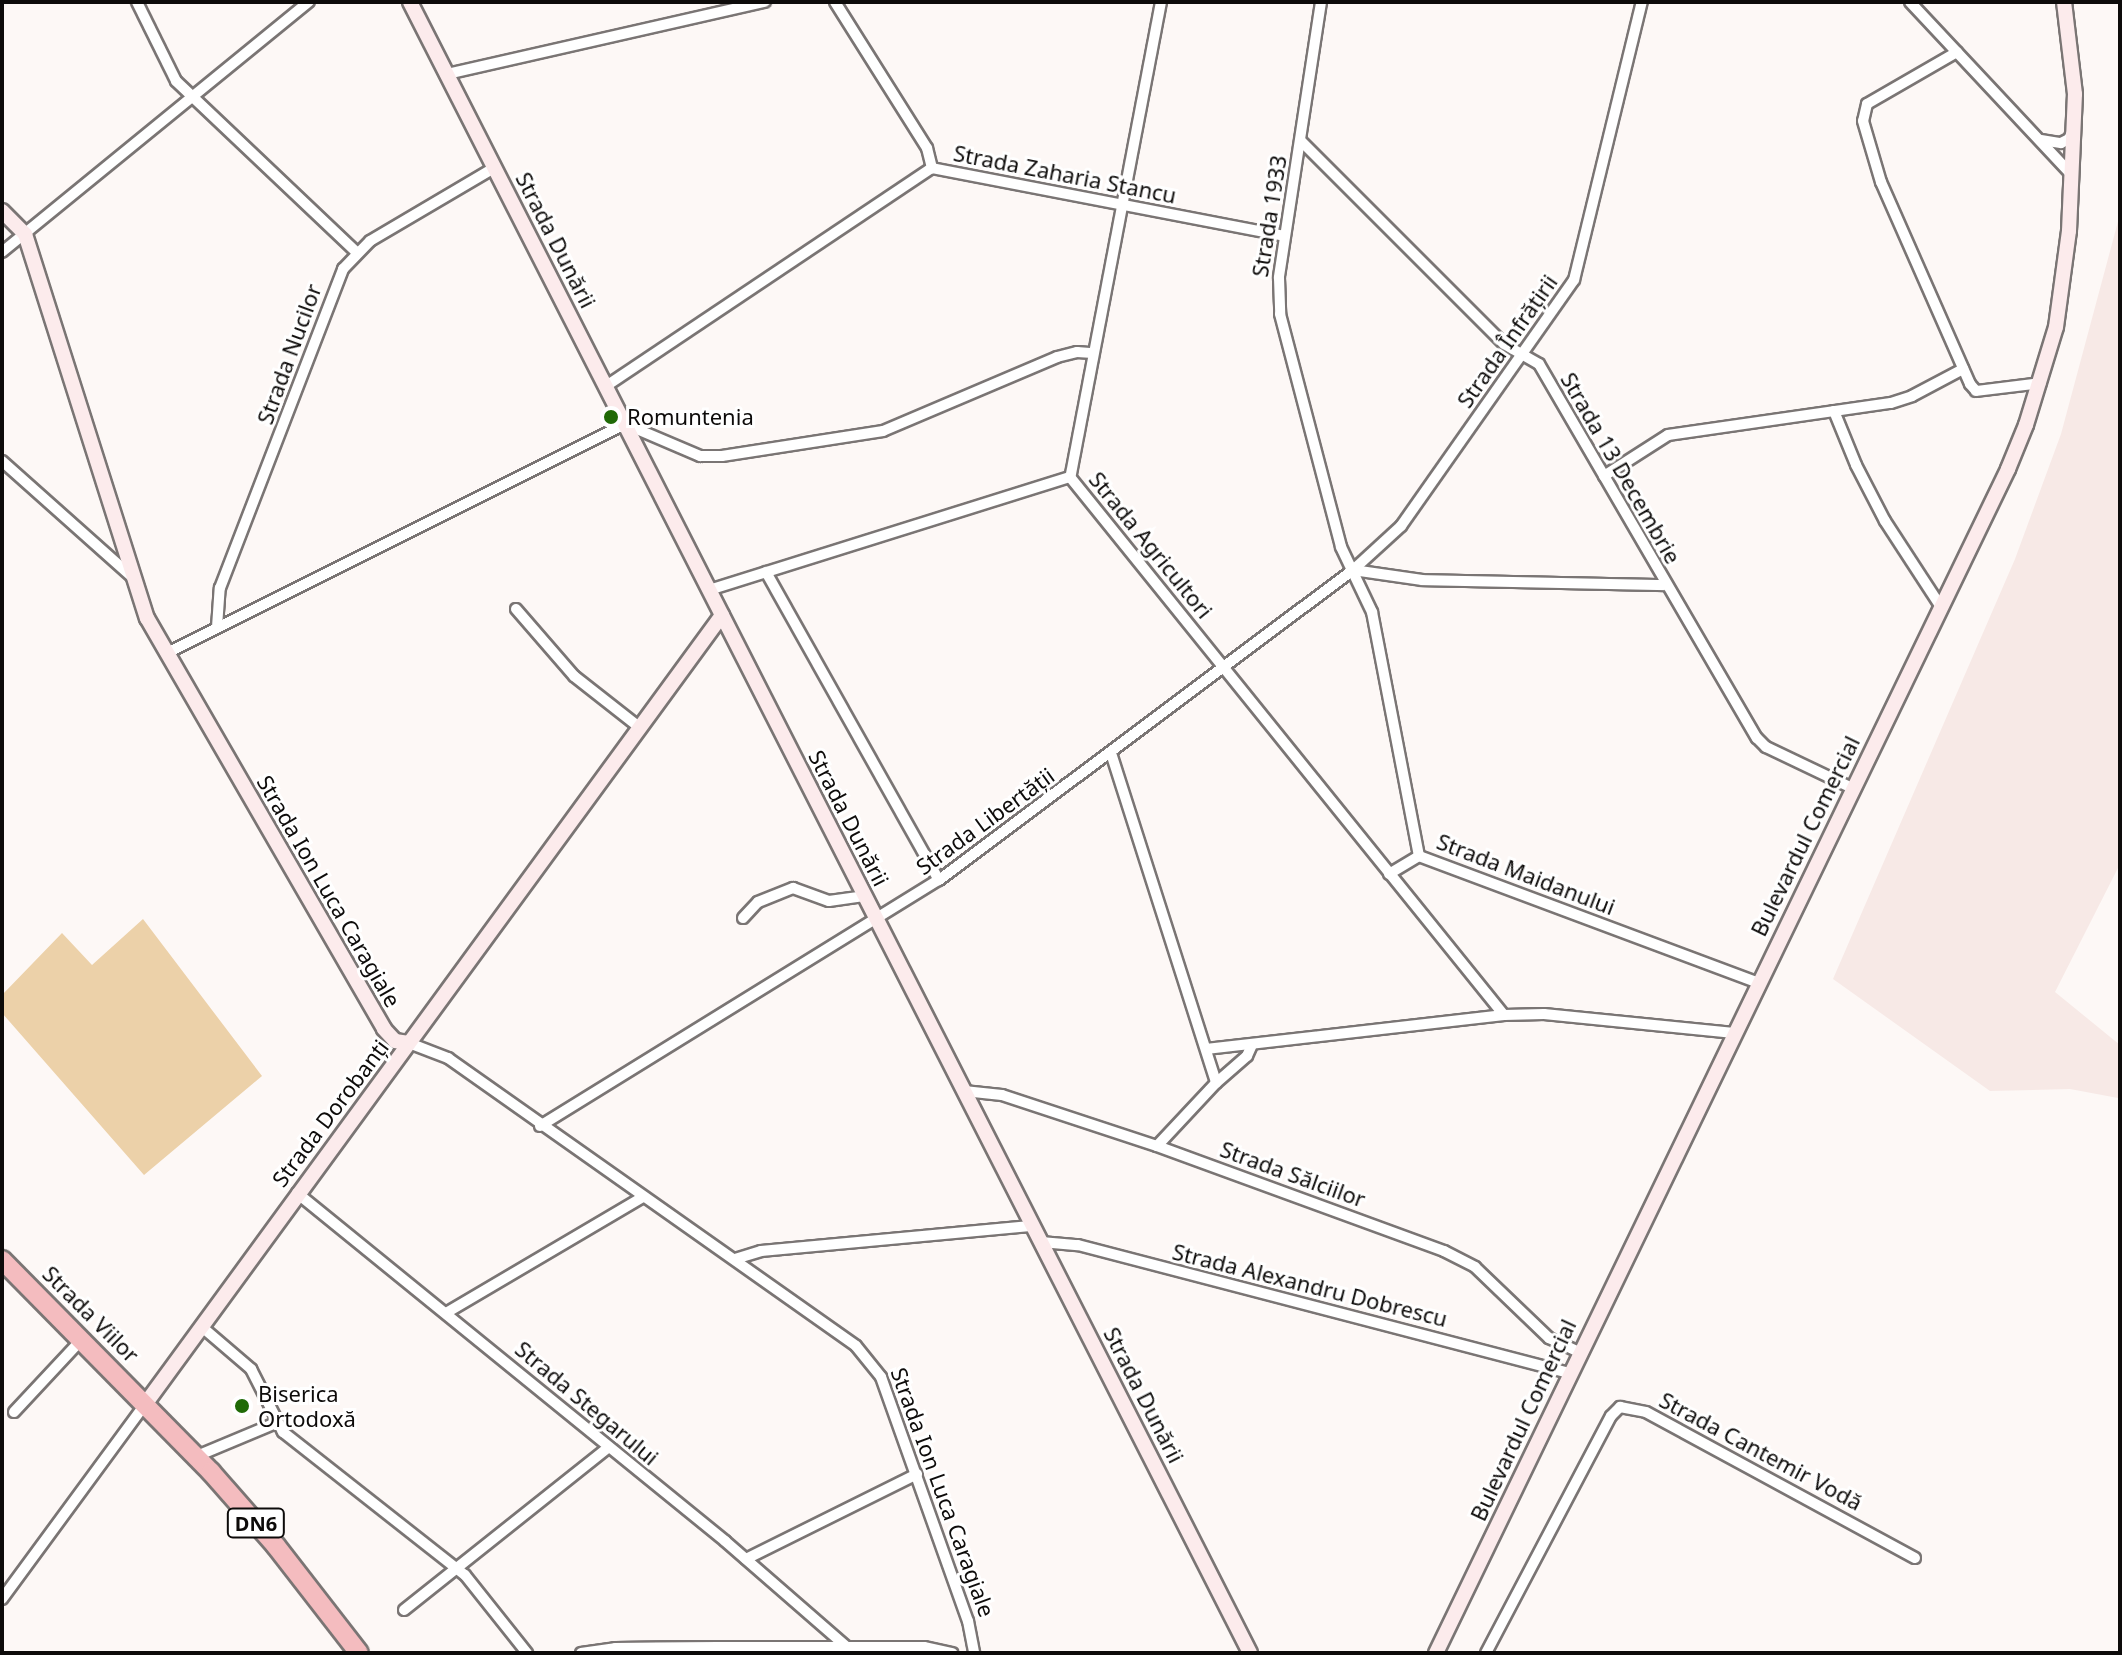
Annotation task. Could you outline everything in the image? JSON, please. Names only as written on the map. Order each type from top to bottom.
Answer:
[{"type":"highway","name":"Strada Viilor","points":[[2,1260],[146,1403]]},
{"type":"highway","name":"DN6","points":[[146,1403],[276,1546],[359,1653]]},
{"type":"main road","name":"Strada Dunării","points":[[410,2],[1250,1653]]},
{"type":"main road","name":"Bulevardul Comercial","points":[[1436,1653],[2008,469],[2041,383],[2064,277],[2073,177],[2074,73],[2064,2]]},
{"type":"main road","name":"Strada Ion Luca Caragiale","points":[[2,211],[25,234],[147,618],[384,1029],[395,1041],[409,1043]]},
{"type":"main road","name":"Strada Dorobanți","points":[[146,1403],[722,615]]},
{"type":"street","points":[[137,2],[169,69],[190,97],[356,252]]},
{"type":"street","points":[[2,252],[309,2]]},
{"type":"street","points":[[447,74],[765,2]]},
{"type":"street","name":"Strada Zaharia Stancu","points":[[835,2],[927,148],[932,168],[1285,236]]},
{"type":"street","name":"Strada Agricultori","points":[[1161,2],[1070,477],[1504,1015]]},
{"type":"street","name":"Strada 1933","points":[[1321,2],[1279,278],[1280,314],[1341,547],[1353,570]]},
{"type":"street","name":"Strada Înfrățirii","points":[[1353,570],[1401,526],[1574,280],[1642,2]]},
{"type":"street","points":[[1910,2],[2073,177]]},
{"type":"street","points":[[1957,52],[1875,99],[1862,111],[1881,182],[1963,369],[1976,391],[2041,383]]},
{"type":"street","points":[[2039,140],[2061,143],[2069,139],[2075,127]]},
{"type":"street","name":"Strada 13 Decembrie","points":[[1301,141],[1521,356],[1539,364],[1664,585],[1757,738],[1766,747],[1852,788]]},
{"type":"street","name":"Strada Nucilor","points":[[217,627],[220,588],[333,291],[356,252],[494,168]]},
{"type":"street","points":[[606,386],[932,168]]},
{"type":"street","points":[[167,653],[625,424],[700,456],[736,454],[883,431],[1057,357],[1077,352],[1093,353]]},
{"type":"street","points":[[1604,476],[1668,435],[1901,400],[1963,369]]},
{"type":"street","points":[[1834,411],[1856,465],[1885,521],[1941,607]]},
{"type":"street","points":[[2,461],[135,579]]},
{"type":"street","points":[[709,590],[1070,477]]},
{"type":"street","points":[[1353,570],[1391,577],[1664,585]]},
{"type":"street","name":"Strada Libertății","points":[[540,1126],[939,880],[1353,570]]},
{"type":"street","name":"Strada Maidanului","points":[[1353,570],[1372,612],[1419,856],[1758,983]]},
{"type":"street","points":[[766,572],[939,880]]},
{"type":"street","points":[[516,609],[574,676],[639,727]]},
{"type":"street","points":[[1111,753],[1216,1083]]},
{"type":"street","points":[[1389,874],[1419,856]]},
{"type":"street","points":[[743,918],[758,902],[793,888],[829,901],[864,896]]},
{"type":"street","points":[[1206,1049],[1504,1015],[1544,1014],[1734,1033]]},
{"type":"street","name":"Strada Ion Luca Caragiale","points":[[409,1043],[448,1058],[540,1126],[735,1259],[856,1346],[870,1360],[881,1377],[917,1474],[968,1621],[974,1653]]},
{"type":"street","points":[[1157,1146],[1216,1083],[1247,1056],[1252,1045]]},
{"type":"street","name":"Strada Sălciilor","points":[[964,1091],[1002,1095],[1157,1146],[1444,1251],[1475,1267],[1549,1338],[1579,1352]]},
{"type":"street","name":"Strada Stegarului","points":[[297,1193],[746,1559],[848,1648]]},
{"type":"street","points":[[446,1313],[643,1197]]},
{"type":"street","points":[[735,1259],[761,1251],[1033,1226]]},
{"type":"street","name":"Strada Alexandru Dobrescu","points":[[1041,1242],[1078,1245],[1569,1373]]},
{"type":"street","points":[[202,1327],[251,1369],[276,1423],[353,1489],[457,1569],[527,1653]]},
{"type":"street","points":[[14,1412],[82,1339]]},
{"type":"street","name":"Strada Dorobanți","points":[[2,1599],[146,1403]]},
{"type":"street","name":"Strada Cantemir Vodă","points":[[1486,1653],[1611,1416],[1620,1407],[1646,1412],[1915,1558]]},
{"type":"street","points":[[197,1456],[276,1423]]},
{"type":"street","points":[[404,1610],[608,1448]]},
{"type":"street","points":[[746,1559],[917,1474]]},
{"type":"street","points":[[581,1653],[615,1648],[825,1651],[924,1647],[952,1653]]},
{"type":"shaded area","points":[[2120,214],[2120,864],[2055,992],[2120,1045],[2118,1098],[2070,1089],[1990,1091],[1833,979],[2015,559],[2061,434]]},
{"type":"shaded area","points":[[143,919],[262,1076],[144,1175],[2,1013],[2,995],[62,933],[92,965]]},
{"type":"place","name":"Romuntenia","points":[[611,417]]},
{"type":"place","name":"Biserica Ortodoxă","points":[[242,1406]]}]
